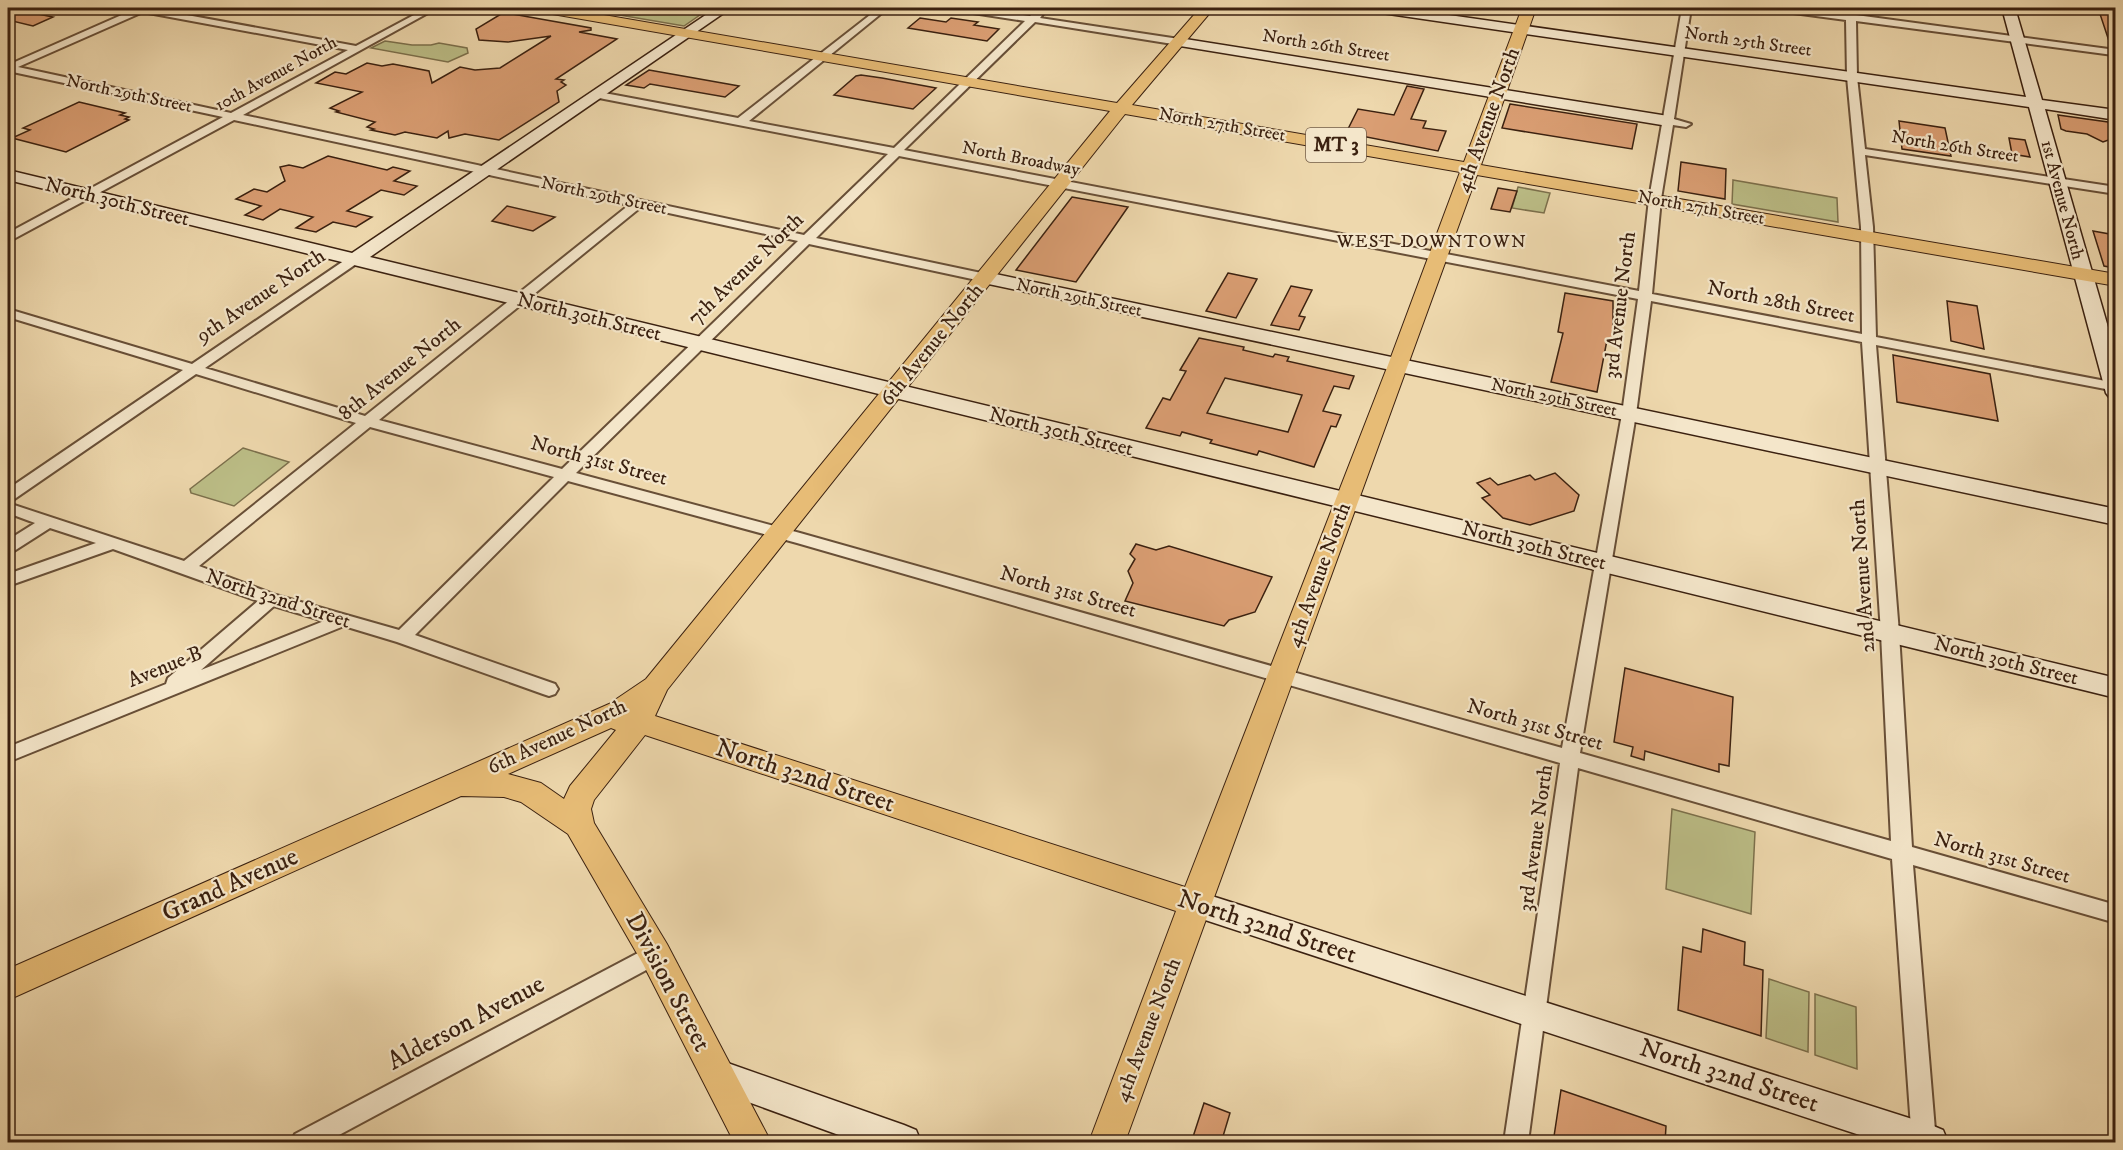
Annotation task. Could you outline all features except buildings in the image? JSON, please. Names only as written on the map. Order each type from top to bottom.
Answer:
[{"type":"main road","name":"North 27th Street","points":[[541,8],[2115,280]]},
{"type":"main road","name":"6th Avenue North","points":[[579,825],[576,809],[581,795],[639,722],[642,711],[657,683],[1061,185],[1121,107],[1207,8]]},
{"type":"main road","name":"4th Avenue North","points":[[1107,1143],[1399,365],[1529,8]]},
{"type":"main road","name":"6th Avenue North","points":[[453,786],[619,712],[657,683]]},
{"type":"main road","name":"North 32nd Street","points":[[601,720],[639,722],[1196,904]]},
{"type":"main road","points":[[453,786],[504,785],[530,792],[579,825]]},
{"type":"main road","name":"Grand Avenue","points":[[8,985],[453,786]]},
{"type":"main road","name":"Division Street","points":[[579,825],[656,954],[753,1143]]},
{"type":"street","points":[[8,68],[141,8],[358,49]]},
{"type":"street","name":"10th Avenue North","points":[[8,238],[433,8]]},
{"type":"street","name":"9th Avenue North","points":[[8,496],[724,8]]},
{"type":"street","points":[[740,122],[884,8]]},
{"type":"street","name":"North 26th Street","points":[[960,8],[1686,124]]},
{"type":"street","name":"7th Avenue North","points":[[402,637],[1030,19],[1044,8]]},
{"type":"street","name":"North 25th Street","points":[[1375,8],[2115,115]]},
{"type":"street","name":"3rd Avenue North","points":[[1516,1143],[1570,758],[1629,414],[1655,199],[1687,8]]},
{"type":"street","points":[[1778,8],[1851,12],[2113,52]]},
{"type":"street","name":"1st Avenue North","points":[[2010,8],[2056,182],[2115,389]]},
{"type":"street","name":"2nd Avenue North","points":[[1851,12],[1852,76],[1866,237],[1869,341],[1890,633],[1902,853],[1927,1142]]},
{"type":"street","name":"North 29th Street","points":[[8,68],[2115,518]]},
{"type":"street","name":"North Broadway","points":[[598,94],[1061,185],[1438,255]]},
{"type":"street","name":"North 26th Street","points":[[1859,152],[2115,191]]},
{"type":"street","name":"North 30th Street","points":[[8,175],[2115,688]]},
{"type":"street","name":"8th Avenue North","points":[[186,568],[639,204]]},
{"type":"street","name":"North 28th Street","points":[[1438,255],[2115,389]]},
{"type":"street","name":"North 31st Street","points":[[8,313],[196,368],[368,422],[778,532],[2115,914]]},
{"type":"street","name":"North 32nd Street","points":[[8,508],[271,599],[340,621],[402,637],[549,689]]},
{"type":"street","points":[[8,547],[47,522]]},
{"type":"street","points":[[8,580],[113,543]]},
{"type":"street","points":[[164,691],[271,599]]},
{"type":"street","name":"Avenue B","points":[[8,755],[340,621]]},
{"type":"street","name":"North 32nd Street","points":[[1196,904],[1927,1142]]},
{"type":"street","name":"Alderson Avenue","points":[[303,1143],[656,954]]},
{"type":"street","points":[[719,1076],[904,1143]]},
{"type":"green space","points":[[578,8],[710,8],[684,26]]},
{"type":"green space","points":[[385,41],[412,45],[439,43],[467,48],[468,53],[448,62],[371,48]]},
{"type":"green space","points":[[1733,180],[1837,198],[1838,222],[1732,204]]},
{"type":"green space","points":[[1518,187],[1550,193],[1544,213],[1512,208]]},
{"type":"green space","points":[[243,448],[289,462],[234,506],[191,493],[190,489]]},
{"type":"green space","points":[[1672,809],[1755,832],[1751,914],[1666,889]]},
{"type":"green space","points":[[1769,979],[1809,992],[1808,1052],[1766,1038]]},
{"type":"green space","points":[[1815,994],[1856,1007],[1857,1069],[1815,1055]]},
{"type":"district","name":"WEST DOWNTOWN","points":[[1432,242]]}]
